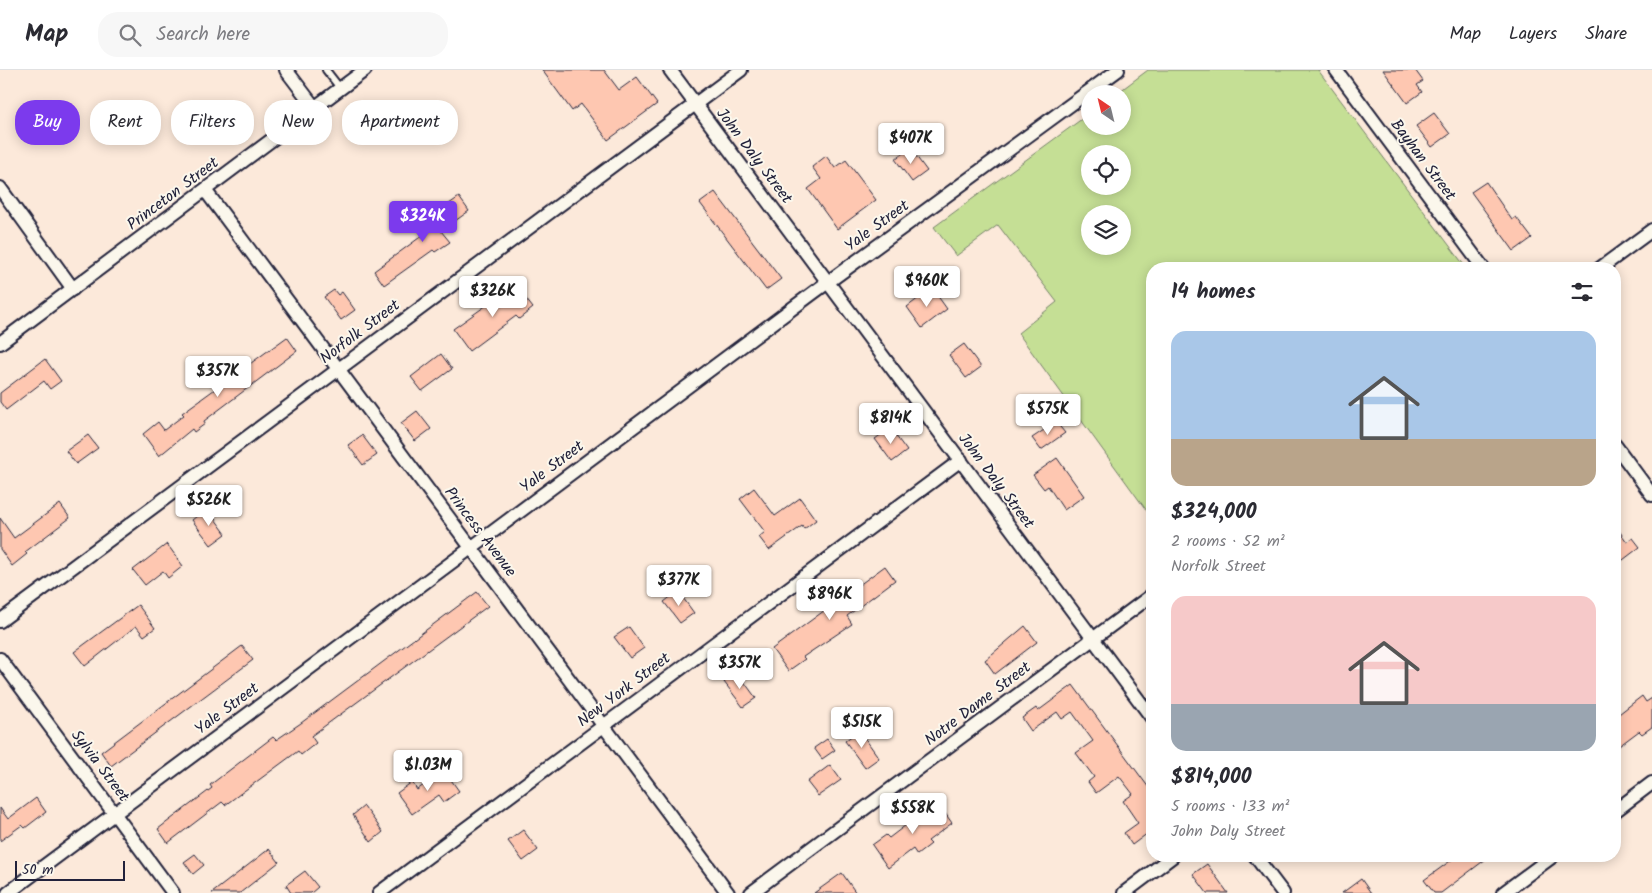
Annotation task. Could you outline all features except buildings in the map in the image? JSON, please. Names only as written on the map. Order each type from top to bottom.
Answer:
[{"type":"street","points":[[286,70],[309,100]]},
{"type":"street","name":"Princeton Street","points":[[325,100],[365,70]]},
{"type":"street","name":"John Daly Street","points":[[670,70],[1146,710]]},
{"type":"street","name":"Norfolk Street","points":[[0,621],[741,70]]},
{"type":"street","name":"Yale Street","points":[[8,893],[828,282],[1118,70]]},
{"type":"street","name":"Bayhan Street","points":[[1336,70],[1479,262]]},
{"type":"street","name":"Princeton Street","points":[[0,343],[265,145]]},
{"type":"street","points":[[0,188],[73,289]]},
{"type":"street","name":"Princess Avenue","points":[[205,190],[728,893]]},
{"type":"street","points":[[1609,262],[1652,230]]},
{"type":"street","points":[[1621,453],[1652,495]]},
{"type":"street","name":"New York Street","points":[[379,893],[961,460]]},
{"type":"street","name":"Notre Dame Street","points":[[751,893],[1146,599]]},
{"type":"street","name":"Sylvia Street","points":[[0,659],[173,893]]},
{"type":"street","points":[[1621,806],[1652,783]]},
{"type":"street","points":[[1124,893],[1165,862]]},
{"type":"street","points":[[1259,862],[1282,893]]},
{"type":"street","points":[[1503,893],[1545,862]]},
{"type":"lane","points":[[326,70],[340,88]]},
{"type":"green space","points":[[1148,70],[1318,70],[1462,262],[1146,262],[1146,510],[1018,333],[1057,302],[998,225],[956,256],[934,227],[1081,120],[1081,135],[1131,135],[1131,85],[1128,85]]}]
